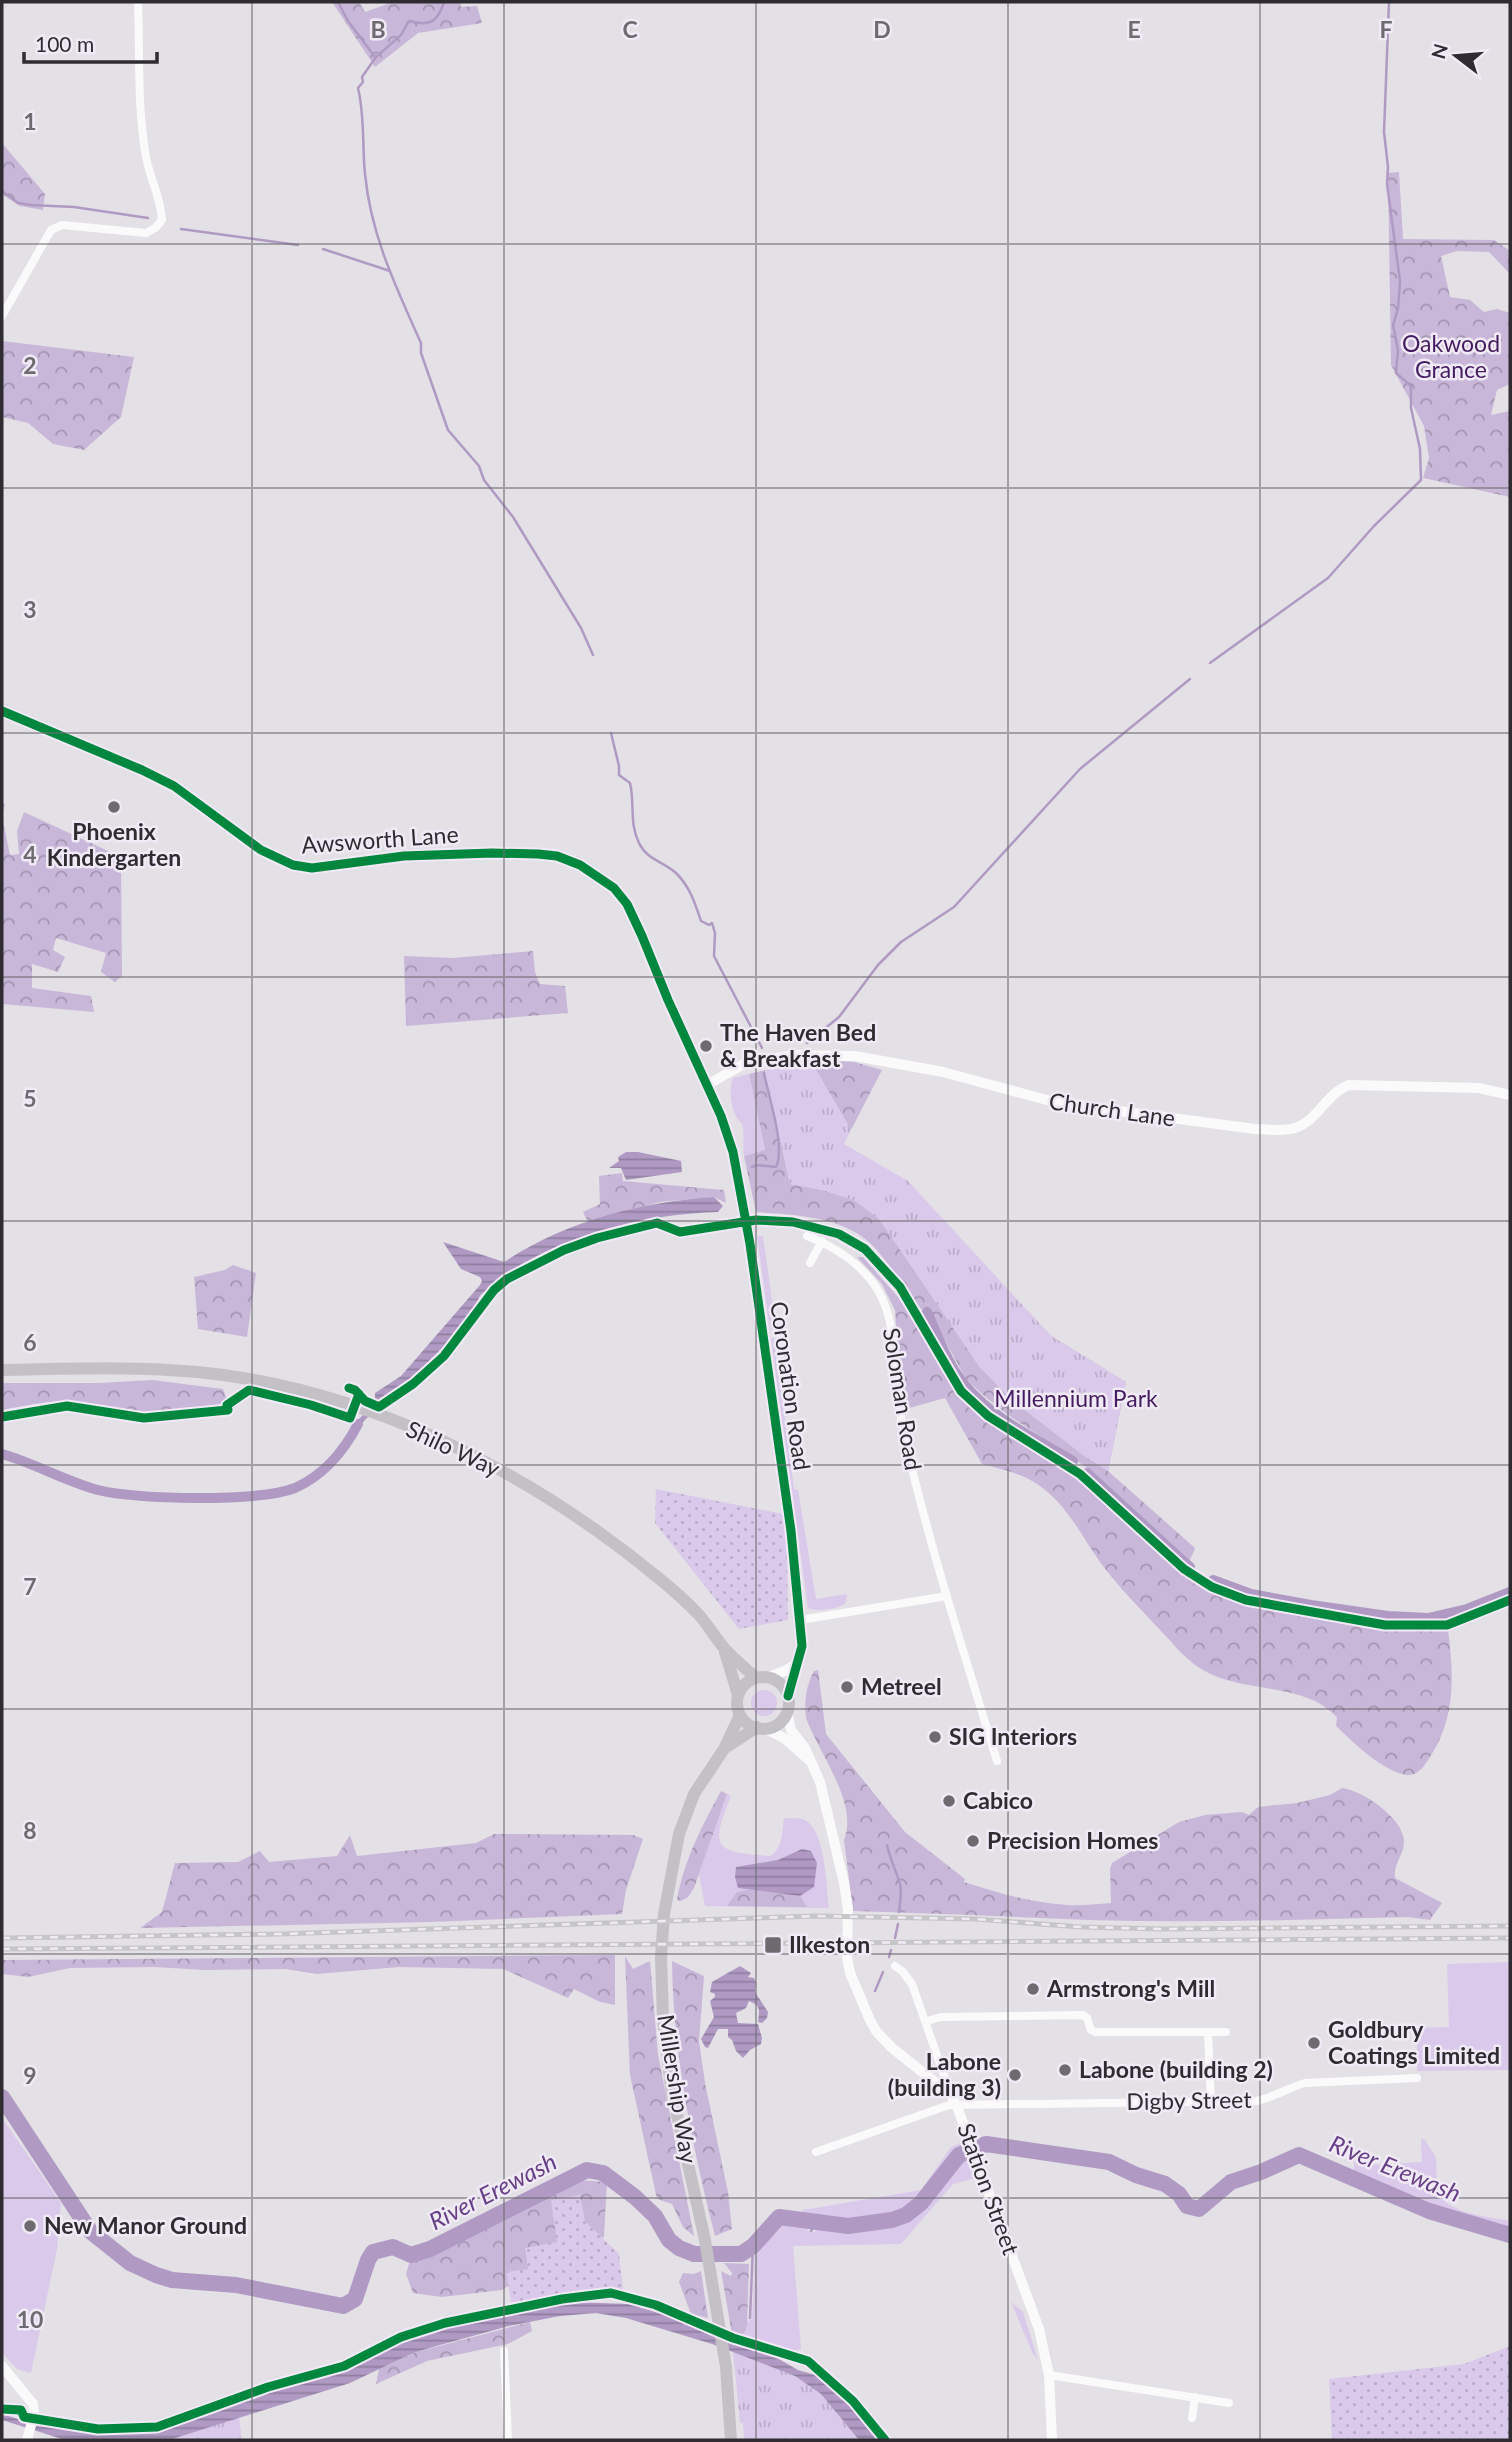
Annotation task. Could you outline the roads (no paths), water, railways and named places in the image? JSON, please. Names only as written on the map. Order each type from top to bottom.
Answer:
[{"type":"main road","name":"Shilo Way","points":[[2,1370],[151,1370],[220,1375],[313,1394],[405,1426],[486,1463],[586,1523],[677,1594],[699,1615],[723,1647],[762,1677]]},
{"type":"main road","name":"Shilo Way","points":[[723,1647],[738,1695]]},
{"type":"main road","points":[[762,1677],[783,1687],[788,1696],[787,1712],[780,1722],[761,1728],[746,1722],[740,1715],[738,1695],[747,1682],[762,1677]]},
{"type":"main road","name":"Millership Way","points":[[731,2440],[726,2367],[719,2318],[705,2240],[671,2088],[663,2018],[661,1958],[664,1914],[674,1853],[682,1824],[701,1782],[724,1749],[740,1715]]},
{"type":"main road","name":"Millership Way","points":[[724,1749],[761,1728]]},
{"type":"street","points":[[2,316],[51,230],[62,225],[146,233],[162,220],[162,207],[146,159],[141,107],[138,2]]},
{"type":"street","name":"Awsworth Lane","points":[[2,711],[174,786],[255,846],[293,865],[312,868],[404,856],[508,852],[557,856],[580,865],[608,882],[627,904],[707,1085]]},
{"type":"street","name":"Church Lane","points":[[707,1085],[752,1062],[795,1055],[855,1056],[943,1072],[1069,1105],[1278,1130],[1303,1125],[1335,1092],[1349,1085],[1479,1088],[1510,1095]]},
{"type":"street","name":"Coronation Road","points":[[707,1085],[733,1152],[750,1244],[791,1531],[802,1646],[788,1696]]},
{"type":"street","name":"Soloman Road","points":[[807,1236],[844,1253],[880,1293],[886,1309],[903,1434],[934,1553],[996,1761]]},
{"type":"street","points":[[810,1263],[822,1241]]},
{"type":"street","points":[[800,1620],[947,1596]]},
{"type":"street","points":[[762,1677],[787,1670],[799,1662]]},
{"type":"street","points":[[787,1712],[791,1730],[805,1748],[812,1763]]},
{"type":"street","points":[[761,1728],[784,1738],[812,1763]]},
{"type":"street","name":"Station Street","points":[[812,1763],[825,1805],[848,1909],[847,1957],[850,1973],[872,2025],[883,2039],[954,2100]]},
{"type":"street","name":"Station Street","points":[[895,1966],[912,1984],[927,2021],[1039,2329],[1049,2375],[1052,2440]]},
{"type":"street","points":[[927,2021],[942,2017],[1083,2015],[1087,2018],[1091,2030],[1095,2032],[1226,2032]]},
{"type":"street","points":[[1208,2033],[1211,2102]]},
{"type":"street","name":"Digby Street","points":[[816,2152],[954,2100],[1257,2101],[1279,2095],[1297,2085],[1314,2082],[1418,2078]]},
{"type":"street","points":[[504,2351],[508,2440]]},
{"type":"street","points":[[2,2365],[34,2409],[27,2440]]},
{"type":"street","points":[[1049,2375],[1229,2403]]},
{"type":"street","points":[[1192,2418],[1195,2397]]},
{"type":"waterway","points":[[338,2],[348,21],[375,57]]},
{"type":"waterway","points":[[444,2],[433,21],[409,21],[401,35],[376,57],[358,88],[365,174],[373,219],[386,261],[421,343],[421,353],[448,430],[479,466],[484,480],[513,517],[581,628],[593,655]]},
{"type":"waterway","points":[[1210,663],[1328,578],[1374,526],[1421,480],[1420,449],[1411,408],[1411,386],[1396,373],[1398,350],[1393,325],[1398,309],[1400,281],[1387,184],[1384,132],[1389,2]]},
{"type":"waterway","points":[[2,191],[18,203],[74,207],[148,218]]},
{"type":"waterway","points":[[181,229],[298,245]]},
{"type":"waterway","points":[[323,249],[390,271]]},
{"type":"waterway","points":[[807,1043],[839,1017],[878,965],[901,942],[954,907],[1080,769],[1190,679]]},
{"type":"waterway","points":[[611,733],[619,775],[630,783],[634,828],[639,843],[651,857],[681,878],[701,921],[709,925],[712,923],[715,933],[714,956],[762,1048]]},
{"type":"waterway","points":[[752,1167],[776,1167],[779,1158],[778,1134],[764,1073]]},
{"type":"waterway","points":[[927,1312],[953,1369],[976,1397],[1016,1428],[1073,1461]]},
{"type":"waterway","points":[[2,1454],[98,1490],[140,1496],[254,1496],[278,1493],[305,1483],[340,1453],[358,1424]]},
{"type":"waterway","points":[[1087,1473],[1190,1567]]},
{"type":"waterway","points":[[1213,1580],[1251,1594],[1311,1605],[1388,1616],[1428,1618],[1467,1609],[1510,1592]]},
{"type":"waterway","points":[[887,1845],[900,1884],[899,1912]]},
{"type":"waterway","points":[[895,1938],[898,1924]]},
{"type":"waterway","points":[[889,1957],[891,1950]]},
{"type":"waterway","points":[[875,1991],[883,1972]]},
{"type":"waterway","name":"River Erewash","points":[[2,2097],[90,2231],[130,2263],[172,2280],[236,2285],[343,2306],[355,2299],[373,2252],[393,2247],[411,2255],[430,2249],[587,2170],[603,2173],[635,2197],[655,2216],[669,2240],[679,2248],[694,2254],[741,2254],[753,2246],[779,2217],[848,2226],[892,2220],[906,2215],[921,2203],[959,2155],[986,2144],[1109,2162],[1136,2175],[1165,2184],[1179,2194],[1187,2206],[1199,2209],[1231,2182],[1299,2155],[1429,2211],[1510,2235]]},
{"type":"waterway","points":[[811,2231],[817,2222]]},
{"type":"waterway","points":[[750,2318],[753,2246]]},
{"type":"railway","points":[[2,1938],[281,1934],[816,1916],[975,1919],[1080,1927],[1162,1929],[1510,1926]]},
{"type":"railway","points":[[2,1949],[1510,1938]]},
{"type":"place","name":"Phoenix Kindergarten","points":[[114,807]]},
{"type":"place","name":"The Haven Bed & Breakfast","points":[[706,1046]]},
{"type":"place","name":"Metreel","points":[[847,1687]]},
{"type":"place","name":"SIG Interiors","points":[[935,1737]]},
{"type":"place","name":"Cabico","points":[[949,1801]]},
{"type":"place","name":"Precision Homes","points":[[973,1841]]},
{"type":"place","name":"Ilkeston","points":[[773,1945]]},
{"type":"place","name":"Armstrong's Mill","points":[[1033,1989]]},
{"type":"place","name":"Goldbury Coatings Limited","points":[[1314,2043]]},
{"type":"place","name":"Labone (building 2)","points":[[1065,2070]]},
{"type":"place","name":"Labone (building 3)","points":[[1015,2075]]},
{"type":"place","name":"New Manor Ground","points":[[30,2226]]},
{"type":"park label","name":"Oakwood Grance","points":[[1451,357]]},
{"type":"park label","name":"Millennium Park","points":[[1076,1399]]}]
